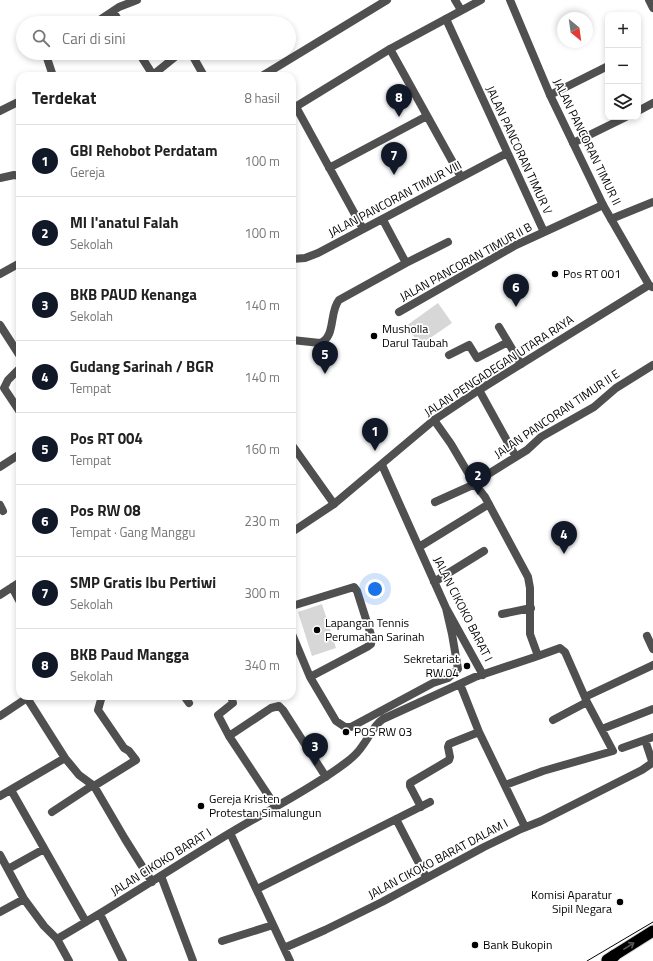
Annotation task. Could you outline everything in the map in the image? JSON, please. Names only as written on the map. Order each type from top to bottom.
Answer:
[{"type":"highway","points":[[609,959],[653,931]]},
{"type":"street","points":[[104,16],[116,6],[137,0]]},
{"type":"street","points":[[296,55],[387,0]]},
{"type":"street","points":[[455,0],[461,10]]},
{"type":"street","points":[[296,107],[390,49],[481,0]]},
{"type":"street","name":"JALAN PANCORAN TIMUR II","points":[[510,0],[550,95],[603,205],[652,285]]},
{"type":"street","points":[[649,0],[653,8]]},
{"type":"street","points":[[116,6],[118,16]]},
{"type":"street","name":"JALAN PANCORAN TIMUR V","points":[[446,19],[544,232],[603,205]]},
{"type":"street","points":[[390,49],[461,177]]},
{"type":"street","points":[[48,60],[52,72]]},
{"type":"street","points":[[143,60],[151,72]]},
{"type":"street","points":[[156,72],[171,60]]},
{"type":"street","points":[[195,60],[202,72]]},
{"type":"street","points":[[269,72],[288,60]]},
{"type":"street","points":[[550,95],[605,68]]},
{"type":"street","points":[[0,110],[16,103]]},
{"type":"street","points":[[641,109],[653,103]]},
{"type":"street","points":[[296,111],[363,229]]},
{"type":"street","points":[[329,168],[427,116]]},
{"type":"street","points":[[573,143],[620,120]]},
{"type":"street","name":"JALAN PANCORAN TIMUR VIII","points":[[296,259],[312,256],[383,220],[507,152]]},
{"type":"street","points":[[0,178],[16,175]]},
{"type":"street","points":[[611,219],[653,202]]},
{"type":"street","points":[[383,220],[406,263]]},
{"type":"street","name":"JALAN PANCORAN TIMUR II B","points":[[399,312],[516,245],[544,232]]},
{"type":"street","points":[[296,340],[320,343],[324,341],[329,336],[335,308],[339,300],[448,242]]},
{"type":"street","points":[[0,274],[16,265]]},
{"type":"street","name":"JALAN PENGADEGAN UTARA RAYA","points":[[296,529],[334,504],[434,420],[479,390],[652,285]]},
{"type":"street","points":[[0,324],[16,350]]},
{"type":"street","points":[[499,327],[521,364]]},
{"type":"street","points":[[449,355],[469,345],[477,358],[508,342]]},
{"type":"street","name":"JALAN PANCORAN TIMUR II E","points":[[435,502],[475,484],[527,450],[541,437],[594,407],[616,388],[653,365]]},
{"type":"street","points":[[16,372],[8,380],[4,388],[16,406]]},
{"type":"street","points":[[479,390],[516,457]]},
{"type":"street","points":[[434,420],[485,497],[522,563],[528,577],[530,588],[530,634],[538,656]]},
{"type":"street","points":[[296,451],[334,504]]},
{"type":"street","points":[[0,467],[16,457]]},
{"type":"street","name":"JALAN CIKOKO BARAT I","points":[[57,939],[230,833],[300,794],[355,755],[364,745],[374,727],[383,719],[483,674],[446,608],[382,465]]},
{"type":"street","points":[[419,547],[489,504]]},
{"type":"street","points":[[434,582],[484,552]]},
{"type":"street","points":[[0,595],[16,584]]},
{"type":"street","points":[[12,587],[16,594]]},
{"type":"street","points":[[296,605],[354,587],[357,591],[372,638],[371,644],[367,647],[310,677]]},
{"type":"street","points":[[296,644],[310,677],[336,721],[345,727],[351,727],[433,684],[448,678],[458,669],[446,608]]},
{"type":"street","points":[[502,614],[530,608]]},
{"type":"street","points":[[647,636],[653,649]]},
{"type":"street","points":[[483,674],[538,656],[557,648],[563,649],[586,700],[613,751],[543,771],[505,785]]},
{"type":"street","points":[[553,720],[586,700],[653,665]]},
{"type":"street","name":"JALAN CIKOKO BARAT DALAM I","points":[[284,948],[382,902],[426,877],[525,827],[479,732],[460,684]]},
{"type":"street","points":[[0,716],[24,700]]},
{"type":"street","points":[[30,700],[65,758],[79,775],[93,786],[152,882]]},
{"type":"street","points":[[52,812],[136,760],[129,751],[124,748],[99,710],[98,708],[102,700]]},
{"type":"street","points":[[232,700],[232,704],[218,714],[229,736],[276,807]]},
{"type":"street","points":[[229,736],[271,708],[279,706],[326,776]]},
{"type":"street","points":[[602,729],[653,709]]},
{"type":"street","points":[[421,807],[410,786],[410,783],[449,760],[450,757],[448,746],[450,744],[479,732]]},
{"type":"street","points":[[525,827],[553,815],[642,770],[652,763],[649,738],[622,748]]},
{"type":"street","points":[[0,796],[65,758]]},
{"type":"street","points":[[11,790],[86,922]]},
{"type":"street","points":[[257,889],[430,802]]},
{"type":"street","points":[[396,819],[426,877]]},
{"type":"street","points":[[230,833],[290,961]]},
{"type":"street","points":[[8,869],[44,848]]},
{"type":"street","points":[[0,855],[24,899],[44,926],[57,939],[69,961]]},
{"type":"street","points":[[161,876],[193,961]]},
{"type":"street","points":[[0,912],[24,899]]},
{"type":"street","points":[[100,914],[123,961]]},
{"type":"street","points":[[222,942],[273,925]]},
{"type":"shaded area","points":[[438,303],[452,323],[420,345],[406,326]]},
{"type":"shaded area","name":"Lapangan Tennis Perumahan Sarinah","points":[[322,604],[336,648],[312,656],[298,612]]},
{"type":"tram line","points":[[587,961],[653,922]]},
{"type":"place","name":"BKB Paud Mangga","points":[[399,117]]},
{"type":"place","name":"SMP Gratis Ibu Pertiwi","points":[[394,175]]},
{"type":"place","name":"Pos RT 001","points":[[555,274]]},
{"type":"place","name":"Pos RW 08","points":[[516,307]]},
{"type":"place","name":"Musholla Darul Taubah","points":[[374,336]]},
{"type":"place","name":"Pos RT 004","points":[[325,374]]},
{"type":"place","name":"GBI Rehobot Perdatam","points":[[375,451]]},
{"type":"place","name":"MI I'anatul Falah","points":[[478,495]]},
{"type":"place","name":"Gudang Sarinah / BGR","points":[[564,554]]},
{"type":"place","name":"Lapangan Tennis Perumahan Sarinah","points":[[317,630]]},
{"type":"place","name":"Sekretariat RW.04","points":[[467,666]]},
{"type":"place","name":"POS RW 03","points":[[346,732]]},
{"type":"place","name":"BKB PAUD Kenanga","points":[[315,766]]},
{"type":"place","name":"Gereja Kristen Protestan Simalungun","points":[[201,806]]},
{"type":"place","name":"Komisi Aparatur Sipil Negara","points":[[620,902]]},
{"type":"place","name":"Bank Bukopin","points":[[475,945]]}]
